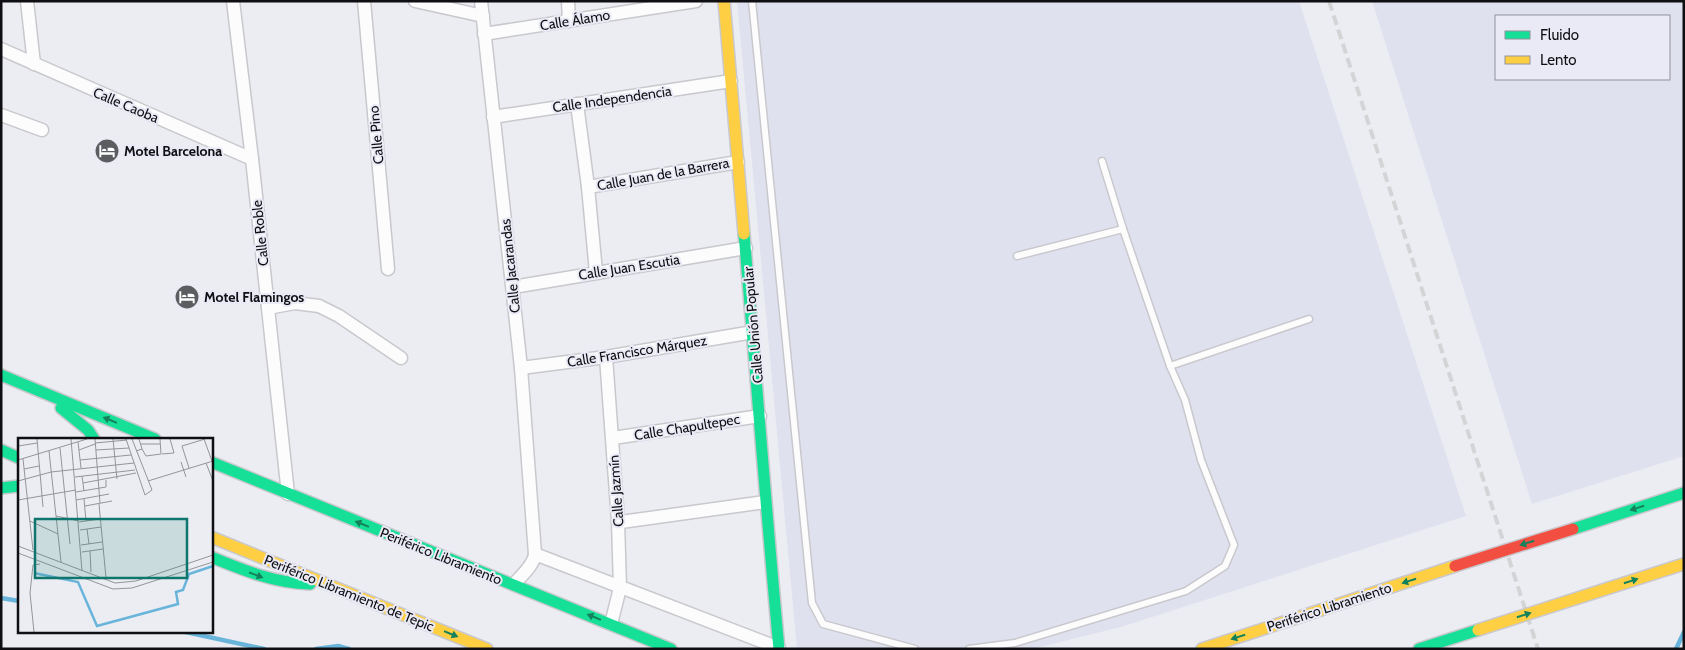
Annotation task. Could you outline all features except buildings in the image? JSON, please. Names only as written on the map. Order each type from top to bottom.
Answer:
[{"type":"main road","name":"Calle Unión Popular","points":[[724,1],[760,416],[765,502],[779,648]]},
{"type":"main road","points":[[1,375],[153,438]]},
{"type":"main road","points":[[38,390],[79,421],[93,438]]},
{"type":"main road","points":[[4,451],[18,456]]},
{"type":"main road","name":"Periférico Libramiento","points":[[212,462],[671,649]]},
{"type":"main road","points":[[1,488],[18,486]]},
{"type":"main road","name":"Periférico Libramiento","points":[[1202,649],[1684,493]]},
{"type":"main road","name":"Periférico Libramiento de Tepic","points":[[212,537],[487,649]]},
{"type":"main road","points":[[212,556],[270,580],[292,584],[327,584]]},
{"type":"main road","points":[[1418,649],[1684,564]]},
{"type":"street","points":[[27,1],[34,64]]},
{"type":"street","name":"Calle Roble","points":[[233,1],[288,494]]},
{"type":"street","name":"Calle Pino","points":[[364,1],[388,269]]},
{"type":"street","points":[[415,1],[482,16]]},
{"type":"street","name":"Calle Jacarandas","points":[[481,1],[513,287],[536,554]]},
{"type":"street","points":[[568,1],[569,21]]},
{"type":"street","name":"Calle Álamo","points":[[484,34],[696,1]]},
{"type":"street","name":"Calle Caoba","points":[[1,49],[252,159]]},
{"type":"street","name":"Calle Independencia","points":[[493,117],[731,81]]},
{"type":"street","points":[[577,104],[588,187],[596,272]]},
{"type":"street","points":[[1,116],[42,130]]},
{"type":"street","name":"Calle Juan de la Barrera","points":[[588,187],[738,162]]},
{"type":"street","name":"Calle Juan Escutia","points":[[513,287],[746,248]]},
{"type":"street","points":[[268,308],[295,303],[319,306],[339,316],[401,358]]},
{"type":"street","name":"Calle Francisco Márquez","points":[[521,368],[606,357],[753,332]]},
{"type":"street","name":"Calle Jazmín","points":[[606,357],[618,520],[620,588],[611,624]]},
{"type":"street","name":"Calle Chapultepec","points":[[613,438],[760,416]]},
{"type":"street","points":[[618,520],[622,522],[765,502]]},
{"type":"street","points":[[514,584],[532,564],[536,554],[779,648]]},
{"type":"lane","points":[[752,1],[812,603],[823,624],[915,649]]},
{"type":"lane","points":[[969,649],[1015,643],[1186,591],[1225,566],[1234,545],[1201,460],[1185,400],[1170,366],[1102,161]]},
{"type":"lane","points":[[1017,256],[1123,229]]},
{"type":"lane","points":[[1170,366],[1309,319]]},
{"type":"shaded area","points":[[737,1],[1299,1],[1466,516],[1121,627],[1032,649],[797,649]]},
{"type":"shaded area","points":[[1372,1],[1684,1],[1684,456],[1532,504]]},
{"type":"waterway","points":[[1,598],[18,601]]},
{"type":"waterway","points":[[186,632],[264,649]]},
{"type":"waterway","points":[[1676,649],[1684,632]]},
{"type":"waterway","points":[[316,649],[338,646],[349,649]]},
{"type":"railway","points":[[1329,1],[1538,649]]},
{"type":"traffic: fast","points":[[744,234],[779,649]]},
{"type":"traffic: fast","points":[[1,375],[153,438]]},
{"type":"traffic: fast","points":[[61,408],[88,430],[93,438]]},
{"type":"traffic: fast","points":[[1,450],[18,458]]},
{"type":"traffic: fast","points":[[212,462],[671,649]]},
{"type":"traffic: fast","points":[[1,488],[18,486]]},
{"type":"traffic: fast","points":[[1573,529],[1684,493]]},
{"type":"traffic: fast","points":[[212,557],[271,578],[310,584]]},
{"type":"traffic: fast","points":[[1419,649],[1478,630]]},
{"type":"traffic: slow","points":[[724,1],[744,234]]},
{"type":"traffic: slow","points":[[212,537],[487,649]]},
{"type":"traffic: slow","points":[[1584,596],[1684,564]]},
{"type":"traffic: slow","points":[[1202,649],[1455,566]]},
{"type":"traffic: slow","points":[[1478,630],[1584,596]]},
{"type":"traffic: jam","points":[[1455,566],[1573,529]]},
{"type":"place","name":"Motel Barcelona","points":[[107,151]]},
{"type":"place","name":"Motel Flamingos","points":[[187,297]]}]
